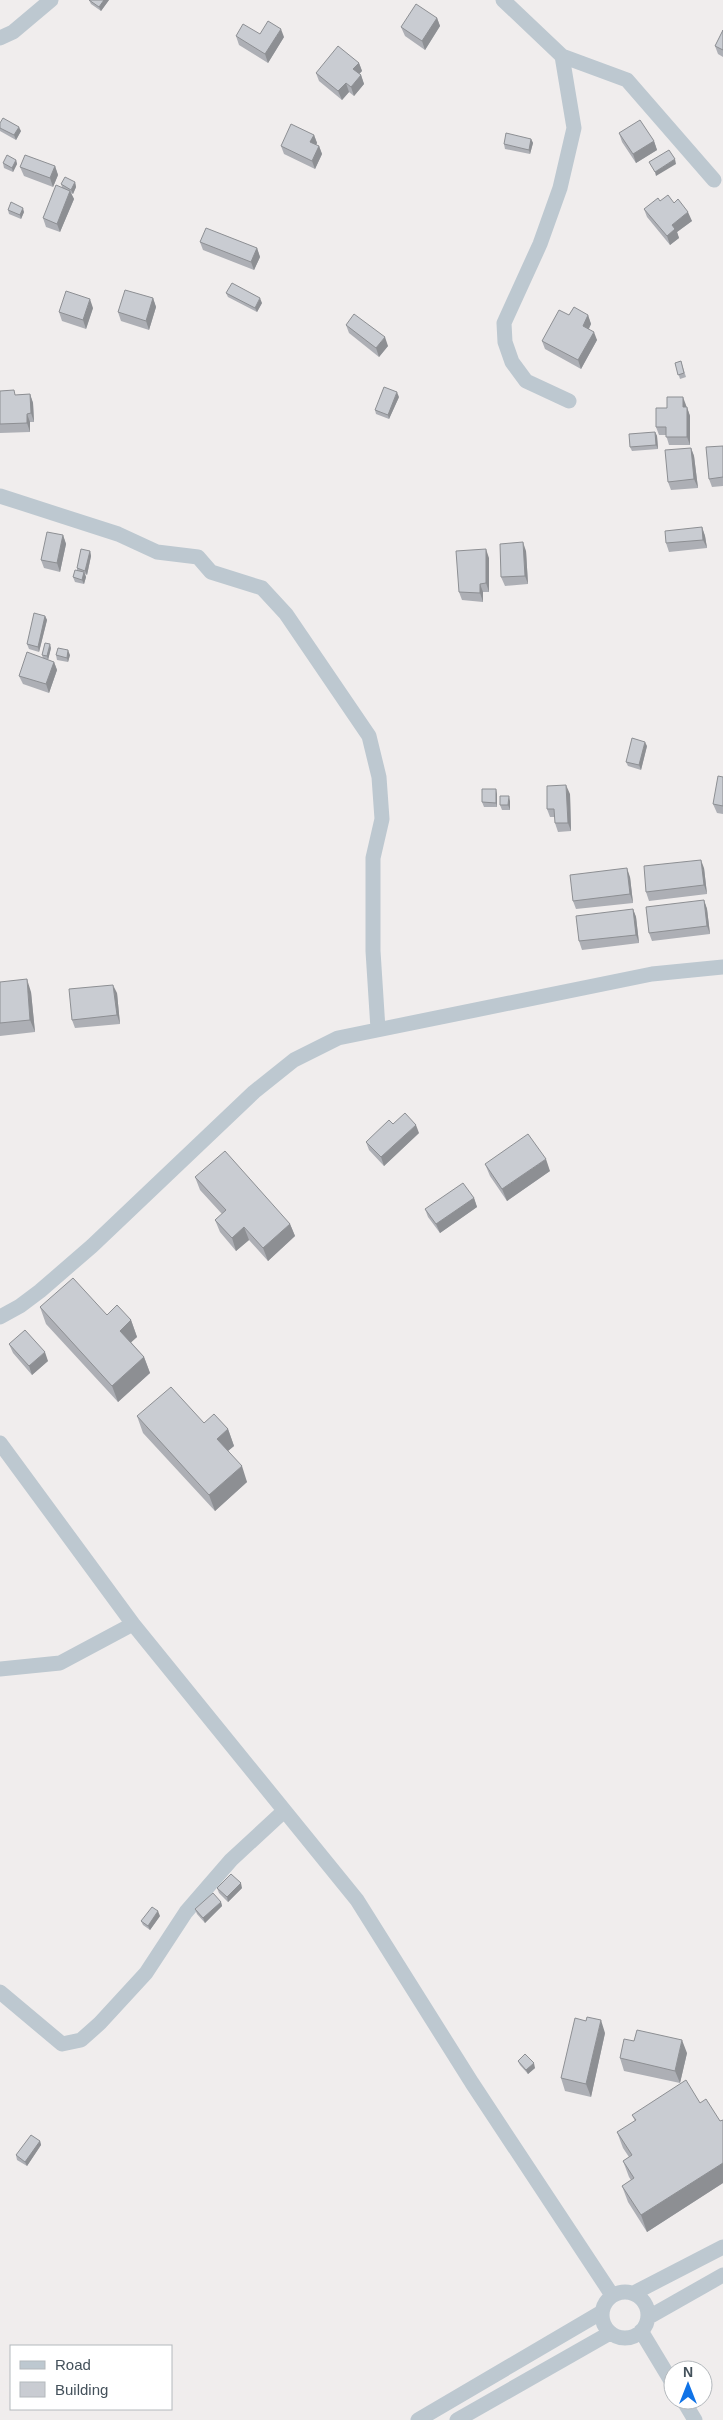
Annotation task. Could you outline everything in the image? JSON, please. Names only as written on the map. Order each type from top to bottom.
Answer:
[{"type":"street","points":[[0,38],[13,32],[51,0]]},
{"type":"street","points":[[503,0],[562,56],[627,80],[714,180]]},
{"type":"street","points":[[562,56],[574,128],[557,196],[540,244],[504,323],[505,342],[512,362],[526,382],[569,401]]},
{"type":"street","points":[[0,496],[118,534],[157,552],[198,557],[211,572],[262,588],[286,614],[369,736],[379,777],[382,819],[373,858],[373,951],[378,1029]]},
{"type":"street","points":[[0,1317],[20,1306],[57,1277],[254,1092],[294,1060],[338,1038],[652,974],[723,967]]},
{"type":"street","points":[[0,1443],[132,1624],[357,1900],[472,2084],[612,2295]]},
{"type":"street","points":[[0,1669],[60,1663],[132,1624]]},
{"type":"street","points":[[0,1992],[62,2044],[81,2040],[100,2023],[146,1973],[186,1912],[231,1860],[284,1811]]},
{"type":"street","points":[[634,2293],[723,2247]]},
{"type":"street","points":[[649,2317],[723,2275]]},
{"type":"street","points":[[626,2291],[634,2293],[646,2303],[649,2317],[645,2328],[631,2338],[624,2339],[610,2333],[603,2324],[602,2312],[605,2303],[612,2295],[626,2291]]},
{"type":"street","points":[[418,2420],[602,2312]]},
{"type":"street","points":[[641,2331],[663,2367]]},
{"type":"street","points":[[456,2420],[610,2333]]},
{"type":"building","points":[[89,0],[104,0],[99,7]]},
{"type":"building","points":[[416,4],[437,18],[422,41],[401,27]]},
{"type":"building","points":[[268,21],[281,29],[265,54],[236,36],[243,24],[260,34]]},
{"type":"building","points":[[723,30],[723,50],[715,46]]},
{"type":"building","points":[[338,46],[359,63],[353,69],[361,75],[351,87],[346,83],[338,91],[316,73]]},
{"type":"building","points":[[3,118],[19,127],[14,135],[0,128]]},
{"type":"building","points":[[640,120],[654,141],[633,154],[619,133]]},
{"type":"building","points":[[291,124],[314,135],[310,142],[319,146],[312,161],[281,146]]},
{"type":"building","points":[[506,133],[531,139],[529,150],[504,144]]},
{"type":"building","points":[[669,150],[675,159],[655,172],[649,162]]},
{"type":"building","points":[[7,155],[16,160],[12,168],[3,163]]},
{"type":"building","points":[[25,155],[55,166],[50,178],[20,167]]},
{"type":"building","points":[[65,177],[75,182],[71,190],[61,184]]},
{"type":"building","points":[[56,185],[70,191],[57,224],[43,218]]},
{"type":"building","points":[[668,195],[674,203],[678,199],[688,212],[672,225],[675,229],[667,236],[644,209],[658,198],[660,201]]},
{"type":"building","points":[[11,202],[23,208],[20,215],[8,210]]},
{"type":"building","points":[[206,228],[257,248],[251,262],[200,242]]},
{"type":"building","points":[[232,283],[260,298],[255,308],[226,293]]},
{"type":"building","points":[[125,290],[153,298],[146,321],[118,312]]},
{"type":"building","points":[[66,291],[90,299],[83,320],[59,312]]},
{"type":"building","points":[[574,307],[588,315],[583,326],[594,332],[578,360],[542,341],[559,310],[569,315]]},
{"type":"building","points":[[354,314],[385,337],[376,348],[346,325]]},
{"type":"building","points":[[681,361],[684,373],[678,375],[675,363]]},
{"type":"building","points":[[384,387],[397,392],[388,415],[375,410]]},
{"type":"building","points":[[14,390],[15,395],[30,394],[31,413],[27,414],[27,423],[0,424],[0,391]]},
{"type":"building","points":[[667,397],[683,397],[683,407],[687,407],[687,437],[666,437],[666,427],[656,427],[656,408],[667,408]]},
{"type":"building","points":[[655,432],[656,445],[630,447],[629,434]]},
{"type":"building","points":[[723,446],[723,477],[709,479],[706,447]]},
{"type":"building","points":[[691,448],[694,479],[668,482],[665,450]]},
{"type":"building","points":[[702,527],[703,540],[666,543],[665,531]]},
{"type":"building","points":[[47,532],[63,535],[57,563],[41,560]]},
{"type":"building","points":[[523,542],[525,576],[501,577],[500,544]]},
{"type":"building","points":[[81,549],[90,551],[85,571],[77,568]]},
{"type":"building","points":[[486,549],[486,583],[480,584],[480,593],[459,592],[456,551]]},
{"type":"building","points":[[75,570],[84,572],[82,580],[73,577]]},
{"type":"building","points":[[34,613],[45,616],[38,647],[27,644]]},
{"type":"building","points":[[45,643],[50,644],[47,656],[42,655]]},
{"type":"building","points":[[58,648],[68,650],[67,658],[56,655]]},
{"type":"building","points":[[27,652],[54,662],[46,684],[19,676]]},
{"type":"building","points":[[632,738],[645,742],[639,765],[626,762]]},
{"type":"building","points":[[718,776],[723,777],[723,806],[713,804]]},
{"type":"building","points":[[566,785],[568,823],[555,823],[554,809],[547,809],[547,786]]},
{"type":"building","points":[[482,789],[496,789],[496,803],[482,802]]},
{"type":"building","points":[[500,796],[509,796],[508,805],[500,805]]},
{"type":"building","points":[[701,860],[704,885],[646,892],[644,866]]},
{"type":"building","points":[[627,868],[630,894],[573,901],[570,875]]},
{"type":"building","points":[[704,900],[707,926],[649,933],[646,907]]},
{"type":"building","points":[[633,909],[636,935],[579,941],[576,916]]},
{"type":"building","points":[[27,979],[30,1020],[0,1023],[0,982]]},
{"type":"building","points":[[113,985],[117,1015],[72,1020],[69,989]]},
{"type":"building","points":[[405,1113],[416,1125],[381,1157],[366,1142],[389,1120],[393,1124]]},
{"type":"building","points":[[528,1134],[546,1159],[502,1189],[485,1164]]},
{"type":"building","points":[[225,1151],[290,1224],[263,1248],[244,1227],[232,1238],[215,1220],[226,1210],[195,1177]]},
{"type":"building","points":[[463,1183],[474,1198],[436,1224],[425,1209]]},
{"type":"building","points":[[73,1278],[107,1315],[117,1305],[131,1320],[120,1331],[144,1357],[112,1386],[40,1307]]},
{"type":"building","points":[[25,1330],[45,1352],[29,1366],[9,1344]]},
{"type":"building","points":[[171,1387],[204,1423],[214,1414],[228,1429],[217,1439],[242,1466],[209,1495],[137,1416]]},
{"type":"building","points":[[231,1874],[241,1883],[227,1897],[217,1888]]},
{"type":"building","points":[[213,1893],[221,1902],[203,1918],[195,1909]]},
{"type":"building","points":[[152,1907],[158,1911],[148,1926],[141,1921]]},
{"type":"building","points":[[587,2017],[601,2020],[586,2084],[561,2078],[575,2018],[586,2021]]},
{"type":"building","points":[[637,2030],[682,2040],[675,2071],[620,2058],[624,2039],[634,2041]]},
{"type":"building","points":[[525,2054],[534,2063],[526,2070],[518,2061]]},
{"type":"building","points":[[686,2080],[700,2103],[706,2099],[720,2121],[723,2120],[723,2163],[641,2215],[622,2186],[634,2178],[623,2161],[632,2155],[617,2132],[636,2120],[632,2115]]},
{"type":"building","points":[[31,2135],[40,2141],[25,2162],[16,2155]]}]
